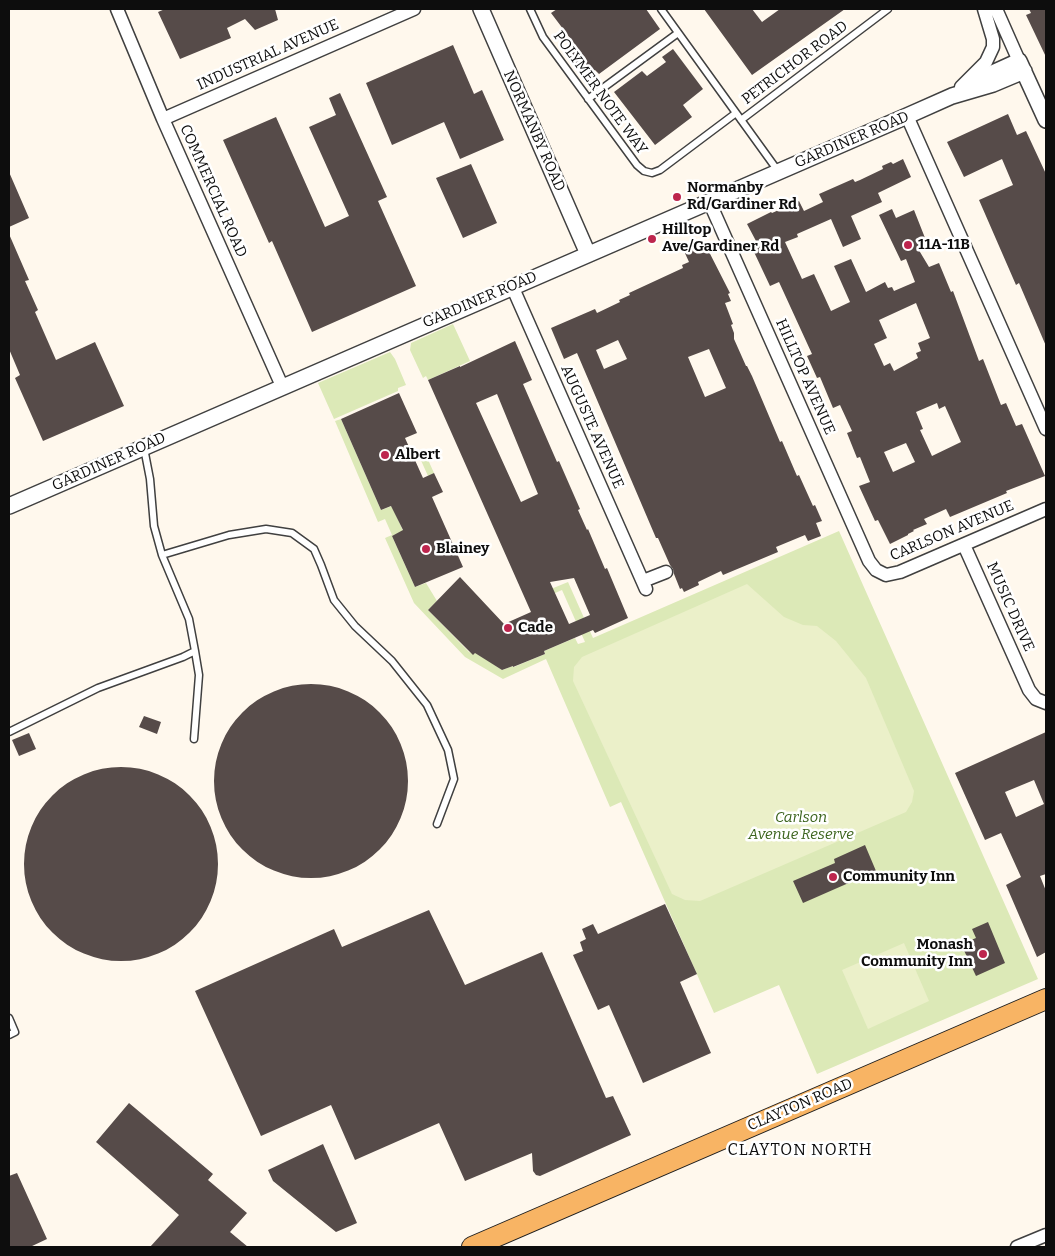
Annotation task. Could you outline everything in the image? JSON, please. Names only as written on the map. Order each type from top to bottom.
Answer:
[{"type":"main road","name":"CLAYTON ROAD","points":[[472,1247],[1046,999]]},
{"type":"street","name":"COMMERCIAL ROAD","points":[[116,9],[282,386]]},
{"type":"street","name":"INDUSTRIAL AVENUE","points":[[163,118],[414,9]]},
{"type":"street","name":"NORMANBY ROAD","points":[[481,9],[588,254]]},
{"type":"street","name":"GARDINER ROAD","points":[[952,96],[986,62],[992,51],[993,39],[984,9]]},
{"type":"street","points":[[996,9],[1022,66],[1044,107]]},
{"type":"street","name":"GARDINER ROAD","points":[[9,506],[952,96],[993,84],[1022,66]]},
{"type":"street","points":[[907,116],[1046,429]]},
{"type":"street","name":"HILLTOP AVENUE","points":[[709,201],[872,566]]},
{"type":"street","name":"AUGUSTE AVENUE","points":[[512,286],[644,585],[666,572]]},
{"type":"street","name":"CARLSON AVENUE","points":[[872,566],[882,574],[900,572],[1046,509]]},
{"type":"street","name":"MUSIC DRIVE","points":[[964,545],[1029,690],[1036,699],[1046,703]]},
{"type":"street","points":[[1017,1247],[1046,1235]]},
{"type":"lane","name":"POLYMER NOTE WAY","points":[[530,9],[543,37],[636,165],[644,171],[652,173],[660,170],[736,113]]},
{"type":"lane","points":[[661,9],[778,171]]},
{"type":"lane","name":"PETRICHOR ROAD","points":[[741,120],[888,9]]},
{"type":"lane","points":[[588,99],[678,33]]},
{"type":"lane","points":[[143,447],[150,479],[154,526],[162,555],[189,619],[195,651],[198,675],[194,739]]},
{"type":"lane","points":[[162,555],[229,535],[266,529],[292,533],[314,549],[322,565],[334,600],[355,626],[392,660],[427,705],[448,750],[454,779],[436,824]]},
{"type":"lane","points":[[9,732],[98,688],[195,651]]},
{"type":"lane","points":[[9,1018],[15,1032],[9,1034]]},
{"type":"green space","points":[[453,324],[470,361],[428,380],[426,376],[423,378],[410,350],[411,343]]},
{"type":"green space","points":[[390,352],[406,385],[398,388],[398,391],[334,419],[318,383]]},
{"type":"green space","name":"Carlson Avenue Reserve","points":[[341,419],[381,510],[392,506],[403,531],[392,536],[415,587],[426,583],[437,601],[428,610],[469,652],[474,654],[475,652],[502,670],[545,654],[544,651],[575,638],[578,644],[585,642],[562,590],[537,601],[534,596],[568,582],[593,638],[839,531],[1038,979],[817,1074],[779,985],[714,1013],[621,802],[610,807],[546,659],[503,679],[465,657],[414,603],[385,538],[392,535],[385,519],[378,522],[335,421]]},
{"type":"green space","points":[[425,453],[434,473],[428,476],[419,456]]},
{"type":"green space","points":[[747,584],[784,617],[803,625],[817,626],[836,641],[866,678],[914,791],[912,802],[906,812],[700,901],[685,900],[672,894],[573,681],[574,667],[582,657]]},
{"type":"green space","points":[[904,943],[929,1001],[868,1029],[842,970]]},
{"type":"building","points":[[165,9],[275,9],[278,20],[255,30],[245,19],[227,28],[231,38],[180,59],[158,12]]},
{"type":"building","points":[[557,9],[646,9],[660,29],[599,74],[595,70],[585,77],[567,53],[576,46],[551,13]]},
{"type":"building","points":[[704,9],[752,9],[762,22],[780,9],[845,9],[752,75]]},
{"type":"building","points":[[1029,9],[1046,9],[1046,57],[1026,15],[1031,13]]},
{"type":"building","points":[[453,45],[474,94],[482,90],[504,140],[460,159],[444,122],[392,145],[366,83]]},
{"type":"building","points":[[673,49],[703,89],[683,105],[692,117],[655,145],[614,92],[642,71],[647,76],[666,62],[662,57]]},
{"type":"building","points":[[340,93],[387,197],[378,201],[416,286],[312,332],[272,241],[269,243],[223,140],[276,117],[325,227],[349,216],[309,127],[336,115],[329,98]]},
{"type":"building","points":[[1008,114],[1017,135],[1026,131],[1046,174],[1046,346],[1019,283],[1016,285],[979,200],[1013,185],[1002,159],[964,177],[947,142]]},
{"type":"building","points":[[903,159],[911,177],[878,193],[882,202],[851,216],[861,239],[843,247],[831,219],[797,234],[798,237],[785,242],[802,279],[814,274],[831,311],[850,302],[834,266],[851,259],[866,292],[885,282],[888,288],[892,287],[894,291],[915,282],[906,259],[901,261],[879,215],[892,209],[896,218],[914,210],[927,243],[917,247],[929,267],[939,263],[951,292],[953,291],[979,361],[983,359],[1001,405],[1006,403],[1016,426],[1022,424],[1045,476],[1006,491],[1007,493],[950,517],[946,509],[924,519],[927,524],[890,544],[878,520],[875,521],[859,486],[870,482],[860,457],[857,458],[847,433],[852,431],[840,405],[833,408],[820,377],[817,378],[807,356],[812,354],[779,282],[770,286],[754,252],[752,243],[756,241],[747,224],[799,201],[804,211],[823,202],[819,194],[853,179],[855,182],[860,180],[883,169],[882,166],[891,162],[893,164]],"holes":[[[916,303],[930,338],[918,343],[921,351],[916,353],[918,358],[894,371],[890,363],[884,366],[874,344],[887,338],[879,320]],[[937,403],[939,409],[945,406],[961,442],[932,456],[920,430],[923,429],[916,412]],[[906,443],[915,462],[893,472],[884,452]]]},
{"type":"building","points":[[471,164],[497,223],[463,238],[436,178]]},
{"type":"building","points":[[9,172],[29,218],[9,227]]},
{"type":"building","points":[[9,234],[29,280],[25,281],[38,310],[35,312],[56,360],[95,342],[124,406],[43,441],[15,378],[20,375],[9,349]]},
{"type":"building","points":[[704,242],[730,293],[728,294],[731,301],[725,303],[733,324],[731,325],[734,339],[780,442],[782,441],[797,476],[799,475],[822,521],[816,523],[821,536],[808,541],[805,535],[776,547],[778,552],[723,575],[721,571],[698,582],[699,585],[684,592],[682,588],[680,589],[673,569],[658,538],[656,538],[577,353],[564,359],[551,328],[595,309],[597,313],[620,302],[619,300],[630,295],[629,293],[683,268],[682,265],[689,262],[684,251]],"holes":[[[618,340],[627,359],[604,369],[596,350]],[[709,349],[726,388],[705,397],[688,357]]]},
{"type":"building","points":[[515,341],[532,380],[523,384],[628,618],[595,633],[593,630],[544,651],[545,654],[502,670],[475,653],[473,655],[428,610],[460,577],[504,624],[531,612],[428,380]],"holes":[[[497,394],[538,494],[521,502],[476,403]],[[574,578],[590,615],[569,624],[550,582]]]},
{"type":"building","name":"Albert","points":[[399,393],[417,433],[405,438],[423,478],[434,473],[443,492],[432,497],[463,567],[415,587],[392,536],[403,530],[391,506],[381,510],[341,419]]},
{"type":"building","points":[[301,684],[321,684],[357,695],[380,712],[392,727],[401,744],[408,771],[408,791],[401,818],[392,835],[380,850],[365,862],[348,871],[321,878],[301,878],[265,867],[249,856],[236,843],[225,827],[218,809],[214,791],[214,771],[225,735],[236,719],[249,706],[265,695],[283,688]]},
{"type":"building","points":[[144,716],[161,722],[157,734],[139,727]]},
{"type":"building","points":[[1046,732],[1046,874],[1040,876],[1046,891],[1046,952],[1037,957],[1006,885],[1021,877],[1001,833],[985,840],[955,773]],"holes":[[[1034,780],[1044,804],[1016,817],[1005,792]]]},
{"type":"building","points":[[29,733],[36,749],[19,756],[12,740]]},
{"type":"building","points":[[121,767],[149,771],[167,779],[175,783],[196,803],[202,810],[214,836],[218,864],[214,892],[206,910],[202,918],[182,939],[175,945],[149,957],[121,961],[93,957],[75,949],[67,945],[46,925],[40,918],[28,892],[24,864],[28,836],[36,818],[40,810],[60,789],[67,783],[93,771]]},
{"type":"building","name":"Community Inn","points":[[865,845],[876,871],[803,903],[793,881],[835,863],[834,859]]},
{"type":"building","points":[[665,904],[697,974],[680,982],[711,1053],[643,1083],[609,1005],[598,1010],[573,955],[583,951],[580,942],[586,939],[582,929],[593,924],[598,934]]},
{"type":"building","points":[[429,910],[465,985],[542,952],[606,1098],[613,1096],[631,1135],[540,1176],[536,1175],[533,1171],[532,1153],[465,1181],[439,1123],[355,1160],[331,1105],[261,1136],[195,991],[334,929],[342,947]]},
{"type":"building","name":"Monash Community Inn","points":[[988,922],[1005,963],[976,976],[961,944],[976,938],[972,929]]},
{"type":"building","points":[[129,1103],[213,1174],[208,1180],[247,1213],[230,1232],[248,1247],[150,1247],[179,1215],[96,1142]]},
{"type":"building","points":[[323,1144],[357,1223],[336,1232],[273,1181],[268,1170]]},
{"type":"building","points":[[17,1173],[47,1239],[30,1247],[9,1247],[9,1176]]},
{"type":"place","name":"Normanby Rd/Gardiner Rd","points":[[677,197]]},
{"type":"place","name":"Hilltop Ave/Gardiner Rd","points":[[652,239]]},
{"type":"place","name":"11A-11B","points":[[908,245]]},
{"type":"place","name":"Albert","points":[[385,455]]},
{"type":"place","name":"Blainey","points":[[426,549]]},
{"type":"place","name":"Cade","points":[[508,628]]},
{"type":"place","name":"Community Inn","points":[[833,877]]},
{"type":"place","name":"Monash Community Inn","points":[[983,954]]},
{"type":"district","name":"CLAYTON NORTH","points":[[800,1151]]}]
